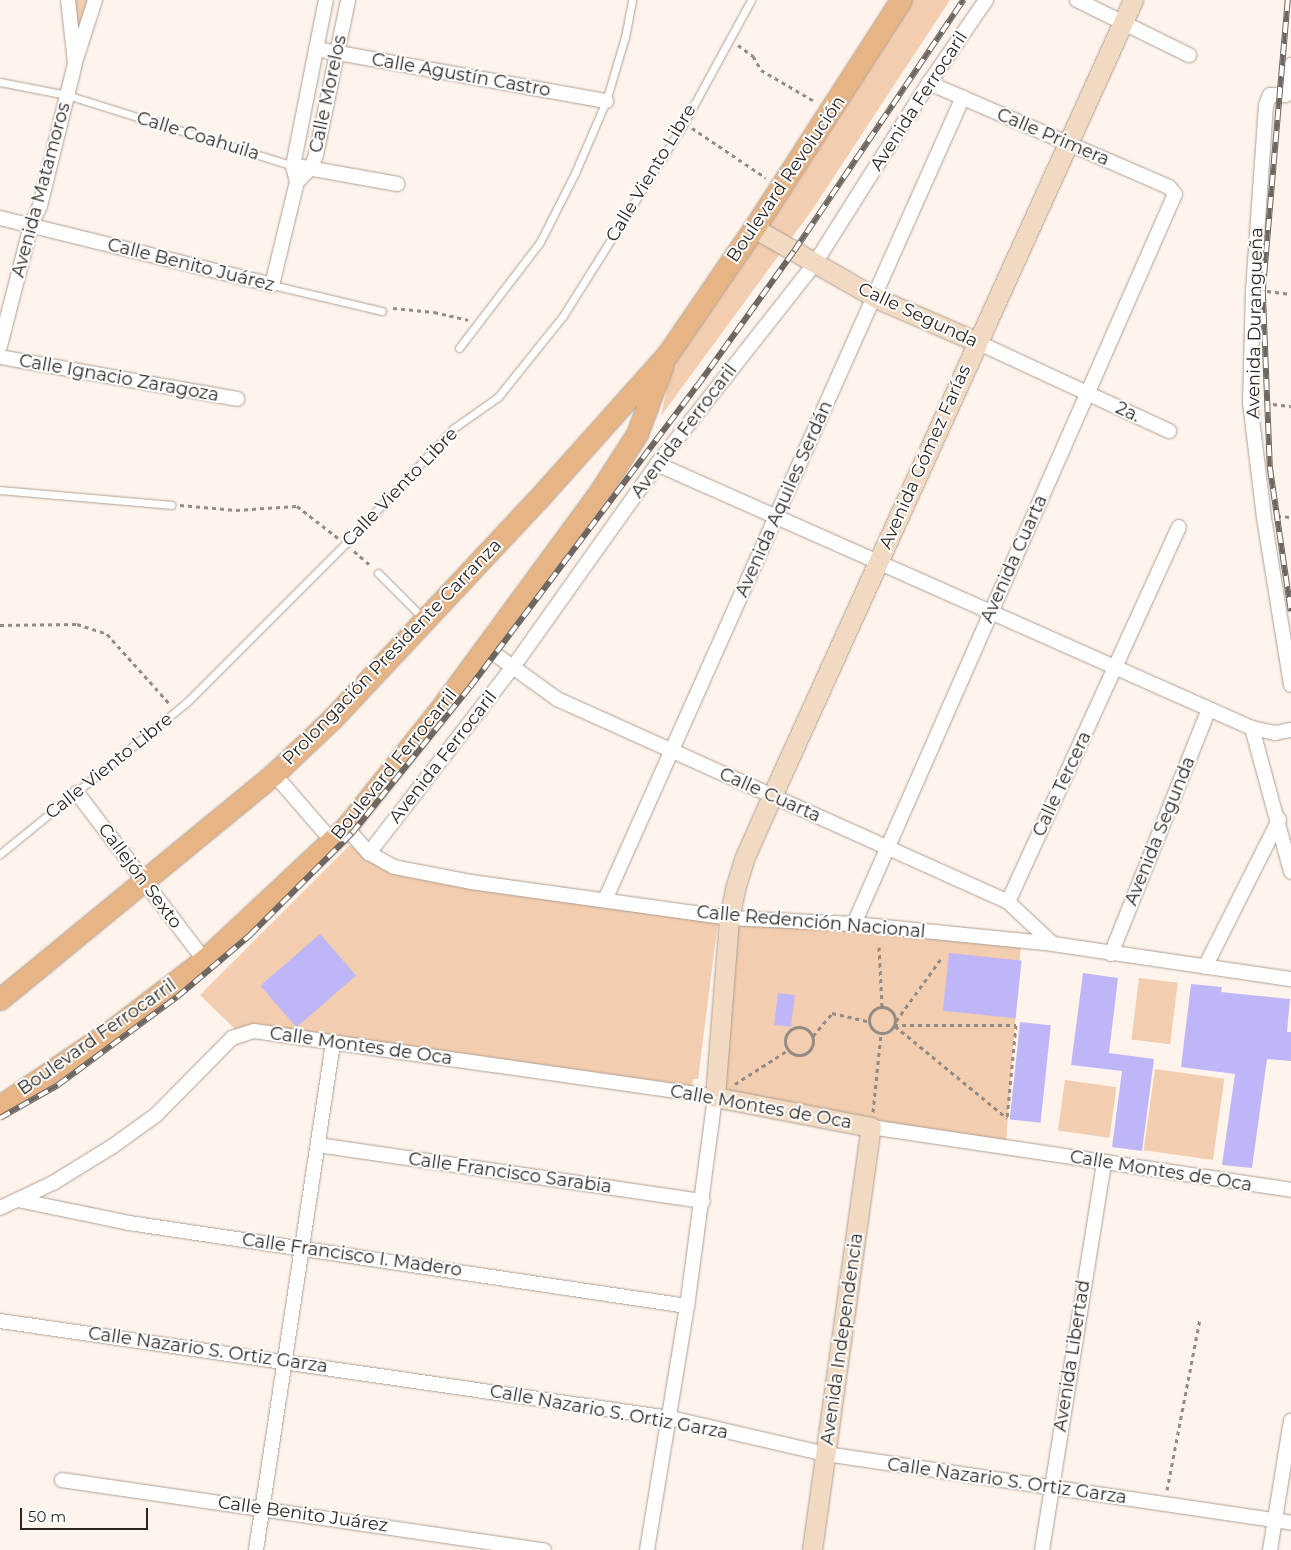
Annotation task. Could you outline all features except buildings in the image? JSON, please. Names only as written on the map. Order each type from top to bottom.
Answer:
[{"type":"main road","name":"Boulevard Revolución","points":[[667,355],[754,228],[901,0]]},
{"type":"main road","name":"Avenida Gómez Farías","points":[[729,918],[744,859],[976,342],[1133,0]]},
{"type":"main road","name":"Calle Segunda","points":[[754,228],[876,298],[976,342]]},
{"type":"main road","name":"Prolongación Presidente Carranza","points":[[0,999],[145,882],[274,774],[332,719],[426,621],[667,355]]},
{"type":"main road","name":"Boulevard Ferrocarril","points":[[0,1106],[112,1030],[204,960],[339,834],[395,769],[601,490],[636,434],[667,355]]},
{"type":"main road","points":[[715,1097],[729,918]]},
{"type":"main road","name":"Calle Montes de Oca","points":[[715,1097],[871,1127]]},
{"type":"main road","name":"Avenida Independencia","points":[[812,1550],[871,1127]]},
{"type":"street","name":"Avenida Matamoros","points":[[68,0],[75,63]]},
{"type":"street","name":"Avenida Matamoros","points":[[0,346],[31,225],[40,206],[75,63],[95,0]]},
{"type":"street","name":"Calle Morelos","points":[[272,285],[297,182],[294,166],[326,0]]},
{"type":"street","name":"Calle Morelos","points":[[297,182],[311,168],[348,0]]},
{"type":"street","name":"Avenida Ferrocaril","points":[[369,853],[513,667],[657,464],[815,263],[929,83],[986,0]]},
{"type":"street","points":[[1077,0],[1189,55]]},
{"type":"street","name":"Calle Agustín Castro","points":[[316,49],[606,101]]},
{"type":"street","name":"Avenida Durangueña","points":[[1291,65],[1285,95],[1270,95],[1266,105],[1253,290],[1250,402],[1264,518],[1291,685]]},
{"type":"street","name":"Calle Primera","points":[[929,83],[1169,187],[1175,194]]},
{"type":"street","name":"Avenida Aquiles Serdán","points":[[605,900],[776,516],[876,298],[963,97]]},
{"type":"street","name":"Calle Coahuila","points":[[294,166],[398,184]]},
{"type":"street","name":"Avenida Cuarta","points":[[854,924],[1175,194]]},
{"type":"street","name":"Calle Benito Juárez","points":[[0,218],[272,285]]},
{"type":"street","name":"Calle Segunda","points":[[976,342],[1087,393]]},
{"type":"street","name":"Calle Ignacio Zaragoza","points":[[0,357],[237,399]]},
{"type":"street","name":"2a.","points":[[1087,393],[1169,431]]},
{"type":"street","points":[[657,464],[1252,728],[1275,733],[1291,730]]},
{"type":"street","name":"Calle Tercera","points":[[1008,902],[1179,527]]},
{"type":"street","name":"Calle Cuarta","points":[[485,647],[557,699],[1008,902],[1052,944]]},
{"type":"street","name":"Avenida Segunda","points":[[1111,954],[1209,708]]},
{"type":"street","points":[[1252,728],[1279,820],[1291,872]]},
{"type":"street","name":"Calle Redención Nacional","points":[[274,774],[339,834],[394,867],[729,918],[854,924],[1052,944],[1291,979]]},
{"type":"street","name":"Callejón Sexto","points":[[77,793],[204,960]]},
{"type":"street","points":[[1205,967],[1279,820]]},
{"type":"street","name":"Calle Montes de Oca","points":[[18,1200],[86,1164],[156,1115],[232,1038],[254,1030],[333,1043],[715,1097]]},
{"type":"street","points":[[256,1550],[333,1043]]},
{"type":"street","points":[[648,1550],[703,1201],[715,1097]]},
{"type":"street","name":"Calle Montes de Oca","points":[[871,1127],[1291,1190]]},
{"type":"street","name":"Calle Francisco Sarabia","points":[[318,1145],[703,1201]]},
{"type":"street","name":"Avenida Libertad","points":[[1042,1550],[1104,1162]]},
{"type":"street","points":[[0,1208],[18,1200]]},
{"type":"street","name":"Calle Francisco I. Madero","points":[[18,1200],[129,1223],[303,1247],[687,1306]]},
{"type":"street","name":"Calle Nazario S. Ortiz Garza","points":[[0,1321],[284,1360],[670,1418],[826,1454],[1291,1523]]},
{"type":"street","points":[[1270,1550],[1291,1422]]},
{"type":"street","name":"Calle Benito Juárez","points":[[62,1480],[544,1550]]},
{"type":"lane","points":[[459,348],[540,242],[606,101],[626,37],[632,0]]},
{"type":"lane","name":"Calle Viento Libre","points":[[0,854],[176,711],[346,543],[454,428],[498,397],[563,316],[684,122],[751,0]]},
{"type":"lane","name":"Calle Coahuila","points":[[0,82],[67,95],[294,166]]},
{"type":"lane","name":"Calle Benito Juárez","points":[[272,285],[382,311]]},
{"type":"lane","points":[[0,490],[171,506]]},
{"type":"lane","points":[[378,572],[426,621]]},
{"type":"path","points":[[730,39],[753,56],[762,70],[831,111]]},
{"type":"path","points":[[684,122],[780,188]]},
{"type":"path","points":[[1253,290],[1291,294]]},
{"type":"path","points":[[382,311],[392,308],[434,312],[478,323]]},
{"type":"path","points":[[1250,402],[1291,406]]},
{"type":"path","points":[[171,506],[236,510],[297,506],[346,543],[378,572]]},
{"type":"path","points":[[0,625],[77,624],[107,634],[176,711]]},
{"type":"path","points":[[879,947],[882,1007]]},
{"type":"path","points":[[882,1007],[871,1013],[870,1022],[873,1029],[881,1033],[889,1031],[944,956]]},
{"type":"path","points":[[882,1007],[894,1013],[895,1023],[1007,1118],[1016,1025],[895,1023]]},
{"type":"path","points":[[788,1050],[797,1054],[806,1053],[812,1046],[812,1036],[832,1013],[870,1022]]},
{"type":"path","points":[[788,1050],[786,1037],[791,1030],[803,1027],[812,1036]]},
{"type":"path","points":[[871,1127],[881,1033]]},
{"type":"path","points":[[715,1097],[788,1050]]},
{"type":"path","points":[[1164,1503],[1200,1319]]},
{"type":"shaded area","points":[[71,0],[91,0],[77,37]]},
{"type":"shaded area","points":[[911,0],[950,0],[812,210],[661,416],[673,361]]},
{"type":"shaded area","points":[[350,845],[382,869],[518,892],[719,914],[698,1079],[693,1079],[692,1088],[295,1032],[235,1029],[200,995]]},
{"type":"shaded area","points":[[732,921],[1021,945],[1006,1143],[872,1122],[719,1093]]},
{"type":"shaded area","points":[[1139,978],[1178,983],[1170,1044],[1131,1040]]},
{"type":"shaded area","points":[[1155,1069],[1224,1079],[1213,1160],[1144,1150]]},
{"type":"shaded area","points":[[1065,1080],[1116,1087],[1109,1138],[1058,1131]]},
{"type":"railway","points":[[0,1118],[58,1085],[177,997],[250,935],[352,833],[470,687],[697,386],[794,251],[963,0]]},
{"type":"railway","points":[[1288,0],[1263,291],[1270,467],[1291,611]]}]
